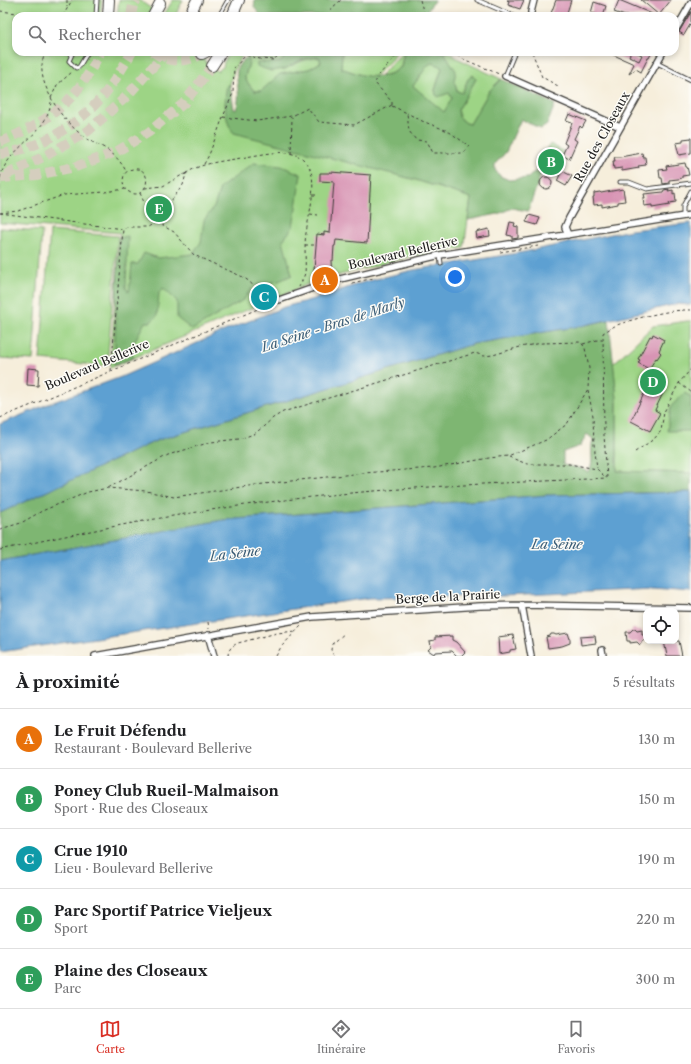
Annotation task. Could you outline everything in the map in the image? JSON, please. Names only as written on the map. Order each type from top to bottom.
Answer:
[{"type":"highway","points":[[108,12],[109,0]]},
{"type":"highway","points":[[191,12],[197,0]]},
{"type":"highway","points":[[234,12],[239,0]]},
{"type":"highway","points":[[240,12],[245,0]]},
{"type":"highway","points":[[155,12],[160,3]]},
{"type":"highway","points":[[212,66],[218,56]]},
{"type":"street","points":[[531,12],[534,0]]},
{"type":"street","points":[[679,24],[691,3]]},
{"type":"street","name":"Rue des Closeaux","points":[[568,235],[565,227],[569,218],[661,56]]},
{"type":"street","points":[[505,76],[554,95],[620,126]]},
{"type":"street","name":"Boulevard Bellerive","points":[[279,300],[336,280],[440,255],[691,215]]},
{"type":"street","points":[[522,605],[530,656]]},
{"type":"street","name":"Berge de la Prairie","points":[[95,656],[307,618],[480,606],[522,605],[691,608]]},
{"type":"street","points":[[210,635],[214,656]]},
{"type":"lane","points":[[96,12],[98,0]]},
{"type":"lane","points":[[221,12],[228,0]]},
{"type":"lane","points":[[477,0],[505,12]]},
{"type":"lane","points":[[71,56],[69,62],[76,68],[79,67],[86,56]]},
{"type":"lane","points":[[505,76],[513,56]]},
{"type":"lane","points":[[657,63],[691,80]]},
{"type":"lane","points":[[620,182],[629,182],[647,189],[691,183]]},
{"type":"lane","points":[[683,216],[683,206],[691,191]]},
{"type":"lane","points":[[440,255],[441,264]]},
{"type":"path","points":[[68,0],[68,8]]},
{"type":"path","points":[[66,12],[72,0]]},
{"type":"path","points":[[329,12],[341,0]]},
{"type":"path","points":[[420,0],[423,12]]},
{"type":"path","points":[[0,12],[12,13]]},
{"type":"path","points":[[44,56],[42,70],[43,79],[51,100],[67,122],[88,140],[106,149],[119,160],[127,172]]},
{"type":"path","points":[[204,165],[210,155],[233,93],[234,68],[245,56]]},
{"type":"path","points":[[250,56],[260,59],[274,60],[278,56]]},
{"type":"path","points":[[396,56],[378,76],[375,83],[392,102],[392,105],[407,113],[422,121],[448,131],[469,146],[464,154],[433,153],[427,141],[416,140],[409,131],[407,113]]},
{"type":"path","points":[[459,56],[505,76]]},
{"type":"path","points":[[534,56],[542,77],[558,86]]},
{"type":"path","points":[[0,178],[4,167],[15,152],[40,126],[50,106],[57,85],[76,68]]},
{"type":"path","points":[[223,117],[257,121],[292,116],[308,108],[319,122],[354,125],[392,105]]},
{"type":"path","points":[[291,154],[292,116]]},
{"type":"path","points":[[145,188],[147,180],[144,173],[141,171],[134,169],[127,172],[123,178],[122,182],[125,189],[131,193],[139,193],[145,188],[163,186],[204,165],[273,153],[300,156],[308,164],[312,180],[312,195],[304,245],[305,274],[295,294]]},
{"type":"path","points":[[0,213],[123,229],[126,227],[148,227],[165,213],[171,201],[183,185],[186,174]]},
{"type":"path","points":[[0,213],[18,211],[64,195],[125,189]]},
{"type":"path","points":[[139,193],[153,224]]},
{"type":"path","points":[[312,195],[319,195]]},
{"type":"path","points":[[309,214],[318,215]]},
{"type":"path","points":[[155,222],[174,232],[194,255],[243,277],[254,287],[269,293],[279,300]]},
{"type":"path","points":[[111,371],[123,229]]},
{"type":"path","points":[[304,245],[316,245]]},
{"type":"path","name":"Boulevard Bellerive","points":[[0,418],[279,300]]},
{"type":"path","points":[[607,478],[604,435],[604,333],[616,325],[680,309],[691,310]]},
{"type":"path","points":[[108,488],[168,455],[211,442],[239,439],[254,434],[273,418],[283,412],[475,353],[484,356],[542,343],[581,342],[583,344],[597,340],[604,340]]},
{"type":"path","points":[[583,344],[589,368],[588,389],[593,416],[597,469]]},
{"type":"path","points":[[635,452],[654,439],[661,430],[664,412],[679,383],[691,369]]},
{"type":"path","points":[[679,383],[691,392]]},
{"type":"path","points":[[0,529],[21,523],[42,511],[88,492],[108,488],[146,491],[174,497],[255,485],[356,474],[434,468],[508,456],[546,440],[567,424],[588,389]]},
{"type":"path","points":[[508,456],[527,464],[569,464],[597,469],[607,478]]},
{"type":"path","points":[[0,550],[73,534],[193,512],[310,497],[446,487],[607,478]]},
{"type":"path","points":[[276,656],[281,647],[307,618]]},
{"type":"path","points":[[208,622],[210,635]]},
{"type":"path","points":[[228,656],[228,652],[232,646],[238,643],[277,633],[296,631]]},
{"type":"path","points":[[334,656],[331,650],[332,644],[345,633]]},
{"type":"green space","points":[[0,0],[102,0],[100,12],[12,12],[12,56],[202,56],[207,64],[217,71],[223,67],[227,56],[242,56],[235,68],[230,85],[227,86],[225,106],[321,154],[416,180],[471,198],[464,248],[413,256],[313,282],[110,368],[120,233],[0,223]]},
{"type":"green space","points":[[119,0],[139,0],[152,9],[150,12],[118,12]]},
{"type":"green space","points":[[173,0],[183,0],[177,12],[166,12]]},
{"type":"green space","points":[[255,0],[435,0],[427,12],[258,12],[254,7]]},
{"type":"green space","points":[[254,56],[273,56],[270,58]]},
{"type":"green space","points":[[281,56],[284,58],[281,62],[274,64],[261,62],[285,69],[310,58],[319,57],[321,62],[309,69],[286,73],[261,91],[254,91],[245,79],[249,60],[246,58],[268,59]]},
{"type":"green space","points":[[281,56],[342,56],[341,68],[364,75],[379,76],[387,75],[401,67],[403,56],[447,56],[456,71],[454,81],[457,91],[462,93],[468,79],[473,75],[476,79],[458,110],[459,117],[466,123],[470,124],[490,90],[501,79],[555,104],[547,125],[541,129],[521,119],[506,152],[495,164],[495,170],[500,176],[509,180],[528,178],[535,171],[541,174],[528,211],[512,208],[498,214],[468,220],[471,198],[416,180],[234,133],[228,124],[225,104],[226,90],[227,85],[230,85],[234,109],[236,110],[238,102],[237,68],[242,61],[246,58],[249,60],[245,79],[254,91],[261,91],[280,74],[309,69],[321,62],[319,57],[301,60],[285,69],[271,71],[257,66],[257,63],[260,62],[281,62],[284,58]],"holes":[[[432,63],[442,68],[435,90],[436,95],[438,97],[449,93],[452,98],[444,112],[413,86],[428,65]]]},
{"type":"green space","points":[[342,56],[394,56],[375,76],[367,77],[341,68]]},
{"type":"green space","points":[[399,56],[403,56],[401,67],[393,73],[380,76]]},
{"type":"green space","points":[[446,56],[454,56],[501,79],[490,90],[470,124],[466,123],[459,117],[458,110],[476,79],[468,79],[462,93],[457,91],[454,81],[455,71]]},
{"type":"green space","points":[[432,63],[442,68],[435,90],[436,95],[449,93],[452,98],[444,113],[413,86],[428,64]]},
{"type":"green space","points":[[550,144],[563,151],[563,157],[554,175],[538,168]]},
{"type":"green space","points":[[254,163],[281,166],[301,174],[293,227],[283,240],[292,275],[279,281],[254,286],[243,300],[192,330],[177,318],[177,301],[163,288],[159,293],[157,316],[151,322],[145,322],[132,346],[133,358],[114,366],[119,238],[128,236],[126,288],[129,292],[132,264],[138,264],[144,253],[158,258],[193,254],[201,242],[204,220],[214,207],[220,188]]},
{"type":"green space","points":[[0,228],[42,231],[33,360],[0,358]]},
{"type":"green space","points":[[50,231],[118,236],[107,366],[40,360]]},
{"type":"green space","points":[[609,320],[617,399],[617,471],[691,473],[691,492],[547,495],[223,520],[0,561],[0,513],[158,440],[473,344]],"holes":[[[587,434],[593,439],[592,463],[589,472],[580,468],[563,465],[563,452],[580,446]]]},
{"type":"green space","points":[[691,321],[691,473],[617,471],[617,399],[613,364],[653,326]]},
{"type":"green space","points":[[685,393],[691,397],[691,431],[667,431],[671,406]]},
{"type":"water","name":"La Seine - Bras de Marly","points":[[691,223],[691,305],[677,304],[581,326],[473,344],[158,440],[0,513],[0,424],[48,404],[121,377],[224,331],[284,307],[321,297],[364,282],[413,270],[524,252],[631,230]]},
{"type":"water","name":"La Seine","points":[[691,492],[691,592],[653,589],[504,596],[369,598],[0,652],[0,561],[223,520],[547,495]]},
{"type":"building","points":[[507,0],[524,0],[520,9],[508,5],[509,1]]},
{"type":"building","points":[[556,0],[571,0],[567,12],[552,12]]},
{"type":"building","points":[[619,0],[648,12],[614,12]]},
{"type":"building","points":[[641,0],[671,0],[661,12],[655,12]]},
{"type":"building","points":[[594,2],[606,6],[604,12],[591,12]]},
{"type":"building","points":[[691,12],[691,23],[684,35],[679,32]]},
{"type":"building","points":[[616,56],[629,56],[639,61],[642,56],[650,56],[641,72],[636,69],[629,74],[634,64]]},
{"type":"building","points":[[569,114],[586,121],[582,128],[580,126],[574,139],[577,141],[569,159],[562,155],[567,145],[564,143],[572,123],[566,121]]},
{"type":"building","points":[[691,138],[691,153],[679,155],[676,143],[683,142],[683,139]]},
{"type":"building","points":[[642,153],[643,157],[645,157],[646,165],[638,166],[639,168],[622,171],[622,168],[614,169],[614,157]]},
{"type":"building","points":[[685,163],[689,175],[682,176],[682,178],[678,179],[669,180],[669,183],[663,184],[662,178],[660,178],[659,170],[667,169],[666,166]]},
{"type":"building","points":[[562,171],[572,176],[566,186],[557,181]]},
{"type":"building","points":[[330,172],[371,175],[367,243],[336,240],[333,261],[331,261],[332,277],[326,277],[327,279],[313,282],[317,234],[324,235],[324,232],[330,233],[334,182],[320,181],[320,173]]},
{"type":"building","points":[[546,177],[550,179],[552,183],[550,187],[546,189],[542,187],[540,183],[542,179]]},
{"type":"building","points":[[623,189],[625,201],[602,207],[602,204],[594,205],[594,193]]},
{"type":"building","points":[[669,189],[668,191],[673,190],[673,194],[675,193],[676,202],[669,203],[670,205],[652,208],[652,205],[644,206],[644,194],[663,192],[664,190]]},
{"type":"building","points":[[529,215],[540,218],[537,225],[526,222]]},
{"type":"building","points":[[510,222],[515,223],[514,226],[518,227],[518,238],[512,239],[512,236],[507,235]]},
{"type":"building","points":[[489,229],[490,236],[477,238],[476,232]]},
{"type":"building","points":[[653,334],[664,340],[659,351],[661,353],[649,369],[638,363],[640,360],[638,359],[650,336],[652,337]]},
{"type":"building","points":[[28,368],[39,369],[38,386],[27,385]]},
{"type":"building","points":[[650,381],[665,389],[655,410],[660,413],[650,431],[631,421]]},
{"type":"building","points":[[633,629],[637,631],[642,630],[643,640],[640,645],[637,642],[630,643],[630,641],[627,641],[626,632],[630,632]]},
{"type":"building","points":[[568,633],[570,643],[548,648],[546,637],[550,636],[551,634],[556,635]]},
{"type":"building","points":[[513,635],[516,649],[499,654],[498,637]]},
{"type":"building","points":[[452,636],[452,640],[456,642],[465,652],[461,656],[457,656],[452,651],[435,652],[434,654],[428,650],[431,647],[430,641],[435,640],[435,637]]},
{"type":"building","points":[[595,636],[596,643],[581,645],[580,637]]},
{"type":"building","points":[[679,641],[682,656],[667,656],[665,644],[679,644]]},
{"type":"tunnel","points":[[132,12],[133,5],[137,0]]},
{"type":"tunnel","points":[[0,142],[33,126],[60,108],[82,84],[98,56]]},
{"type":"tunnel","points":[[0,154],[30,147],[59,133],[73,124],[97,103],[107,91],[130,56]]},
{"type":"tunnel","points":[[159,56],[171,60],[184,60],[198,56]]},
{"type":"tunnel","points":[[6,175],[47,155],[88,131],[126,97],[162,56]]},
{"type":"tunnel","points":[[1,178],[36,175],[75,167],[116,152],[149,132],[184,103],[212,66]]},
{"type":"place","name":"Poney Club Rueil-Malmaison","points":[[551,162]]},
{"type":"place","name":"Plaine des Closeaux","points":[[159,209]]},
{"type":"place","name":"Le Fruit Défendu","points":[[325,280]]},
{"type":"place","name":"Crue 1910","points":[[264,297]]},
{"type":"place","name":"Parc Sportif Patrice Vieljeux","points":[[653,382]]}]
